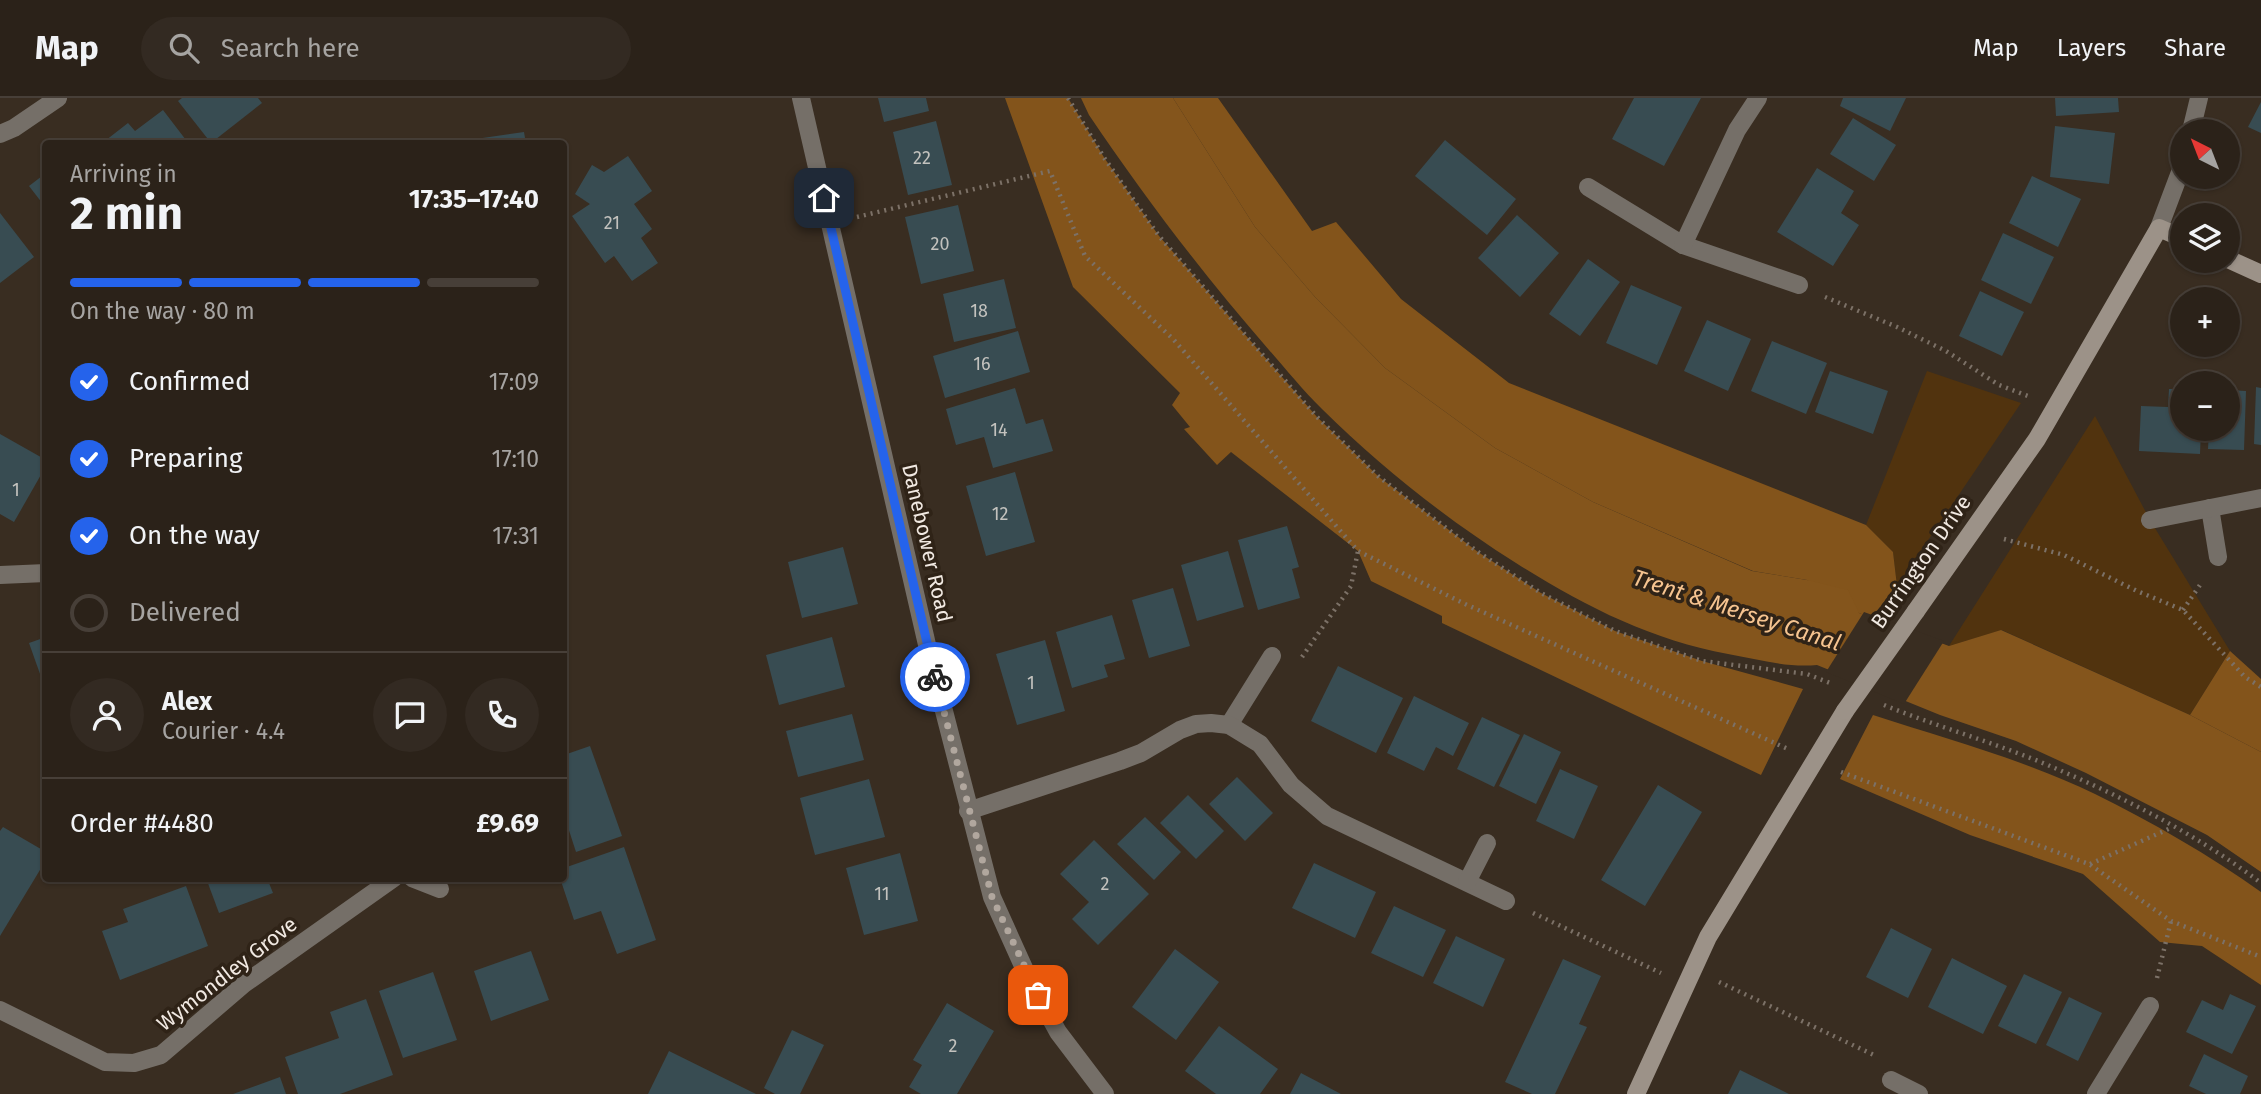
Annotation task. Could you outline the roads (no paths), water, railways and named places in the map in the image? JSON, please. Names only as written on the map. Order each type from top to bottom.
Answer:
[{"type":"street","points":[[0,134],[14,128],[58,98]]},
{"type":"street","name":"Danebower Road","points":[[801,98],[925,636],[992,897],[1028,977],[1058,1032],[1105,1094]]},
{"type":"street","points":[[1683,246],[1737,130],[1758,98]]},
{"type":"street","points":[[2194,119],[2199,98]]},
{"type":"street","points":[[1588,187],[1683,246],[1799,285]]},
{"type":"street","name":"Burrington Drive","points":[[1636,1094],[1708,937],[1845,711],[2037,439],[2159,228],[2174,189]]},
{"type":"street","points":[[2159,228],[2170,233]]},
{"type":"street","points":[[2240,264],[2261,274]]},
{"type":"street","points":[[2150,520],[2261,498]]},
{"type":"street","points":[[2210,509],[2218,557]]},
{"type":"street","points":[[0,575],[42,573]]},
{"type":"street","points":[[1229,725],[1272,656]]},
{"type":"street","points":[[968,811],[1141,753],[1180,730],[1196,724],[1229,725],[1260,744],[1291,785],[1327,816],[1506,901]]},
{"type":"street","points":[[1467,882],[1487,843]]},
{"type":"street","name":"Wymondley Grove","points":[[0,1010],[104,1062],[134,1063],[161,1055],[244,984],[388,882]]},
{"type":"street","points":[[422,882],[440,889]]},
{"type":"street","points":[[2096,1094],[2150,1006]]},
{"type":"street","points":[[1891,1080],[1919,1094]]},
{"type":"water","name":"Trent & Mersey Canal","points":[[1081,98],[1173,98],[1255,227],[1315,297],[1385,368],[1495,448],[1593,502],[1752,571],[1848,590],[1859,613],[1949,646],[2001,630],[2190,715],[2261,752],[2261,872],[2207,835],[2086,773],[2016,741],[1940,715],[1817,665],[1783,664],[1728,654],[1699,648],[1644,630],[1566,593],[1490,546],[1391,472],[1308,395],[1175,235],[1110,146]]}]
